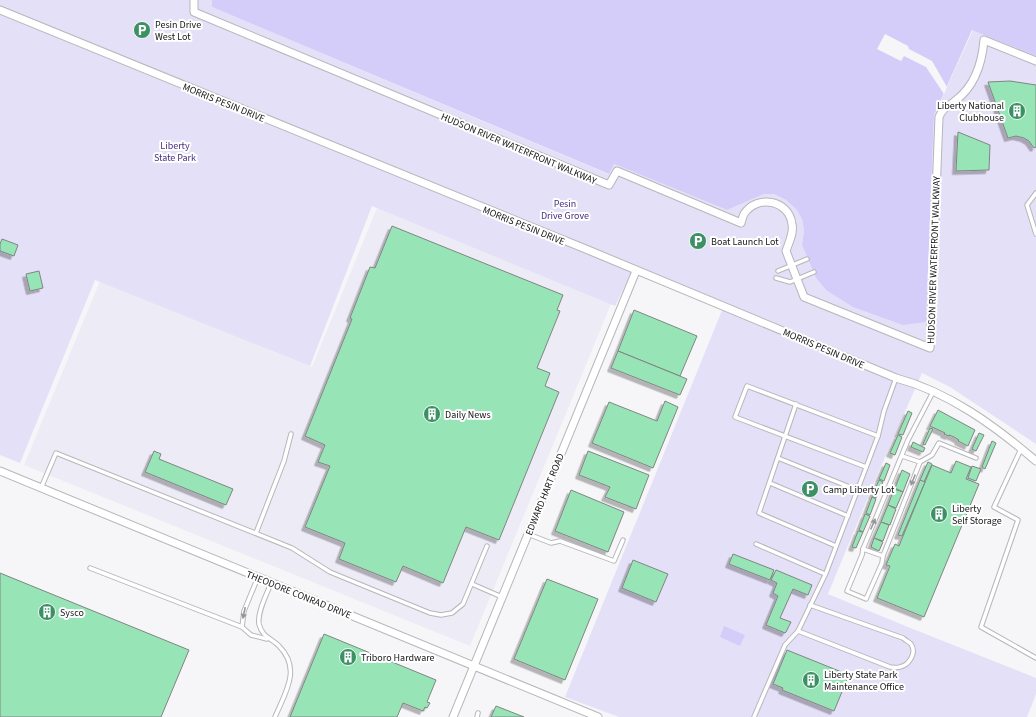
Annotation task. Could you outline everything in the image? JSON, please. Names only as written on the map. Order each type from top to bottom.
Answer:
[{"type":"street","name":"HUDSON RIVER WATERFRONT WALKWAY","points":[[194,0],[194,12],[609,185],[617,171],[741,223],[745,213],[758,203],[773,202],[788,212],[792,223],[792,236],[786,251],[804,298],[930,348],[939,118],[943,108],[956,100],[969,88],[983,57],[984,40],[1036,61]]},
{"type":"street","name":"MORRIS PESIN DRIVE","points":[[0,10],[896,378],[913,383],[981,418],[1002,432],[1036,461]]},
{"type":"street","name":"EDWARD HART ROAD","points":[[453,717],[636,271]]},
{"type":"street","name":"THEODORE CONRAD DRIVE","points":[[0,471],[598,717]]},
{"type":"lane","points":[[1036,193],[1027,205],[1036,234]]},
{"type":"lane","points":[[778,271],[807,258]]},
{"type":"lane","points":[[776,278],[790,282],[814,272]]},
{"type":"lane","points":[[754,717],[785,645],[798,631],[825,574],[878,436],[884,411],[896,378]]},
{"type":"lane","points":[[866,467],[735,417],[747,386],[878,436]]},
{"type":"lane","points":[[933,392],[902,456],[847,591],[866,599],[882,563],[883,556],[920,462],[932,455],[939,443],[976,458]]},
{"type":"lane","points":[[796,404],[759,513],[836,546]]},
{"type":"lane","points":[[256,533],[284,461],[291,434]]},
{"type":"lane","points":[[1021,448],[994,507],[1018,520],[981,627],[1036,658]]},
{"type":"lane","points":[[41,488],[56,453],[292,548],[330,572],[430,613],[441,615],[452,613],[463,604],[487,546]]},
{"type":"lane","points":[[902,456],[920,462]]},
{"type":"lane","points":[[778,458],[857,490]]},
{"type":"lane","points":[[770,483],[848,516]]},
{"type":"lane","points":[[528,534],[551,543],[560,541],[614,562],[623,540]]},
{"type":"lane","points":[[756,544],[825,574]]},
{"type":"lane","points":[[863,549],[883,556]]},
{"type":"lane","points":[[90,568],[242,627],[251,635],[267,639],[279,646],[287,660],[291,675],[289,686],[275,717]]},
{"type":"lane","points":[[242,627],[244,611],[258,577]]},
{"type":"lane","points":[[267,639],[262,632],[259,623],[261,608],[272,583]]},
{"type":"lane","points":[[472,584],[502,597]]},
{"type":"lane","points":[[798,631],[890,667],[899,668],[907,664],[912,657],[914,650],[911,644],[903,638],[810,605]]},
{"type":"shaded area","points":[[212,0],[1036,0],[1036,56],[972,30],[934,115],[926,322],[903,325],[853,307],[826,290],[816,278],[802,245],[804,231],[802,219],[796,209],[786,200],[774,194],[764,194],[727,210],[614,164],[609,174],[212,7]]},
{"type":"shaded area","points":[[377,208],[611,304],[470,646],[24,465],[100,281],[312,367]]},
{"type":"shaded area","points":[[724,626],[745,635],[740,646],[720,637]]},
{"type":"green space","name":"Liberty State Park","points":[[0,0],[212,0],[212,7],[608,174],[614,164],[727,210],[764,194],[774,194],[786,200],[796,209],[802,219],[804,231],[802,245],[816,278],[826,290],[926,322],[934,115],[973,30],[1036,56],[1036,444],[950,387],[922,373],[878,473],[828,594],[1036,678],[1036,694],[1027,717],[619,717],[565,697],[725,303],[635,266],[615,306],[372,206],[310,366],[95,280],[20,463],[0,455]]},
{"type":"pier","points":[[885,34],[932,61],[947,87],[944,94],[926,67],[904,56],[901,61],[877,49]]},
{"type":"building","name":"Liberty National Clubhouse","points":[[1010,81],[1036,85],[1036,147],[1034,148],[1029,141],[1024,138],[1016,136],[1008,138],[988,82]]},
{"type":"building","points":[[958,132],[990,145],[989,170],[956,171]]},
{"type":"building","name":"Daily News","points":[[392,226],[563,295],[557,310],[560,311],[537,368],[550,373],[545,386],[559,392],[499,540],[466,527],[443,583],[403,566],[396,582],[339,559],[345,543],[305,527],[330,466],[318,462],[325,445],[305,436],[352,319],[350,318],[370,267],[375,268]]},
{"type":"building","points":[[2,239],[18,245],[14,256],[0,251]]},
{"type":"building","points":[[39,271],[43,288],[30,291],[26,274]]},
{"type":"building","points":[[634,310],[697,336],[680,376],[618,351]]},
{"type":"building","points":[[618,351],[687,379],[680,395],[611,368]]},
{"type":"building","points":[[665,401],[678,407],[653,468],[592,443],[609,402],[657,421]]},
{"type":"building","points":[[938,410],[975,430],[968,446],[958,441],[959,440],[954,437],[944,434],[945,433],[930,426]]},
{"type":"building","points":[[908,411],[912,413],[903,435],[898,434]]},
{"type":"building","points":[[930,428],[933,429],[925,445],[923,444]]},
{"type":"building","points":[[979,433],[984,435],[976,451],[972,449]]},
{"type":"building","points":[[898,435],[902,437],[895,455],[890,453]]},
{"type":"building","points":[[992,441],[996,443],[985,469],[982,467]]},
{"type":"building","points":[[913,442],[925,448],[923,452],[911,447]]},
{"type":"building","points":[[154,451],[161,454],[159,459],[233,489],[226,505],[145,472]]},
{"type":"building","points":[[588,451],[649,475],[636,509],[605,497],[610,487],[579,475]]},
{"type":"building","name":"Liberty Self Storage","points":[[956,461],[971,467],[966,479],[979,484],[924,617],[877,598],[890,566],[886,565],[895,544],[899,546],[932,465],[951,473]]},
{"type":"building","points":[[928,462],[932,464],[924,482],[920,480]]},
{"type":"building","points":[[886,463],[890,465],[884,481],[879,479]]},
{"type":"building","points":[[972,466],[981,469],[976,481],[968,478]]},
{"type":"building","points":[[902,470],[910,474],[903,492],[895,488]]},
{"type":"building","points":[[879,480],[883,482],[876,498],[872,496]]},
{"type":"building","points":[[920,480],[925,482],[902,536],[898,535]]},
{"type":"building","points":[[894,489],[903,492],[896,508],[888,505]]},
{"type":"building","points":[[571,490],[624,512],[608,552],[555,531]]},
{"type":"building","points":[[872,497],[876,499],[870,515],[866,513]]},
{"type":"building","points":[[888,505],[896,509],[890,525],[881,522]]},
{"type":"building","points":[[865,514],[870,516],[863,532],[859,530]]},
{"type":"building","points":[[881,522],[889,525],[883,541],[874,538]]},
{"type":"building","points":[[858,531],[863,532],[856,548],[852,547]]},
{"type":"building","points":[[874,538],[883,542],[879,551],[871,547]]},
{"type":"building","points":[[733,554],[774,570],[770,580],[729,564]]},
{"type":"building","points":[[633,560],[668,574],[656,602],[622,588]]},
{"type":"building","points":[[776,570],[812,585],[808,595],[793,589],[780,618],[791,622],[785,633],[766,625],[778,596],[773,593],[777,583],[771,580]]},
{"type":"building","name":"Sysco","points":[[0,573],[189,650],[161,717],[0,717]]},
{"type":"building","points":[[547,579],[598,599],[565,680],[514,659]]},
{"type":"building","name":"Triboro Hardware","points":[[324,634],[436,680],[427,702],[430,703],[427,708],[425,707],[423,711],[403,703],[397,717],[290,717]]},
{"type":"building","name":"Liberty State Park Maintenance Office","points":[[787,650],[849,675],[834,711],[782,690],[783,688],[773,684]]},
{"type":"building","points":[[496,706],[524,717],[491,717]]},
{"type":"place","name":"Pesin Drive West Lot","points":[[142,30]]},
{"type":"place","name":"Liberty National Clubhouse","points":[[1017,111]]},
{"type":"place","name":"Boat Launch Lot","points":[[698,241]]},
{"type":"place","name":"Daily News","points":[[432,414]]},
{"type":"place","name":"Camp Liberty Lot","points":[[810,489]]},
{"type":"place","name":"Liberty Self Storage","points":[[939,514]]},
{"type":"place","name":"Sysco","points":[[47,612]]},
{"type":"place","name":"Triboro Hardware","points":[[348,657]]},
{"type":"place","name":"Liberty State Park Maintenance Office","points":[[811,680]]},
{"type":"park label","name":"Pesin Drive Grove","points":[[565,208]]}]
